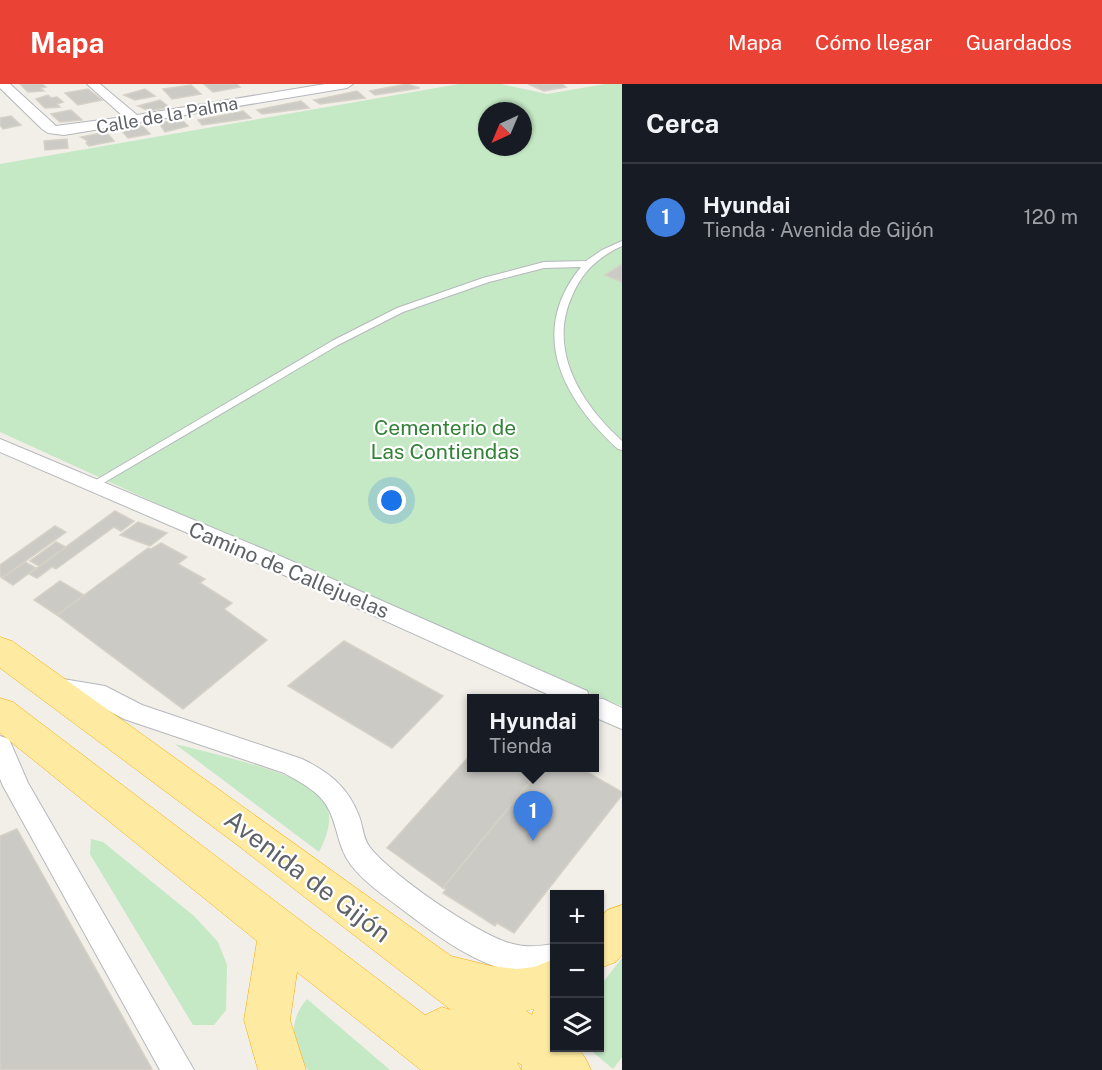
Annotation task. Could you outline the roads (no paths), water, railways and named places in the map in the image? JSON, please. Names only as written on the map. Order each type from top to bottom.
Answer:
[{"type":"highway","name":"Avenida de Gijón","points":[[0,650],[250,832],[432,969],[553,1053]]},
{"type":"highway","points":[[0,712],[280,933],[459,1070]]},
{"type":"highway","points":[[112,800],[167,819],[497,1070]]},
{"type":"highway","points":[[280,933],[267,1020],[282,1070]]},
{"type":"highway","points":[[432,969],[489,988],[518,990],[550,983]]},
{"type":"street","name":"Calle de la Palma","points":[[3,84],[53,130],[77,130],[347,84]]},
{"type":"street","points":[[93,84],[135,120]]},
{"type":"street","name":"Camino de Callejuelas","points":[[0,445],[91,486],[272,561],[567,694]]},
{"type":"street","name":"Avenida de Gijón","points":[[47,685],[96,693],[133,712],[293,766],[330,788],[346,815],[350,836],[358,853],[372,869],[453,931],[475,945],[499,953],[524,959],[550,958]]},
{"type":"street","points":[[599,708],[622,719]]},
{"type":"street","points":[[0,746],[16,786],[178,1070]]},
{"type":"lane","points":[[622,243],[600,253],[587,264],[573,283],[560,315],[558,340],[569,376],[593,418],[622,447]]},
{"type":"lane","points":[[91,486],[335,343],[400,310],[486,280],[544,265],[587,264]]},
{"type":"place","name":"Hyundai","points":[[533,841]]},
{"type":"park label","name":"Cementerio de Las Contiendas","points":[[445,439]]}]
